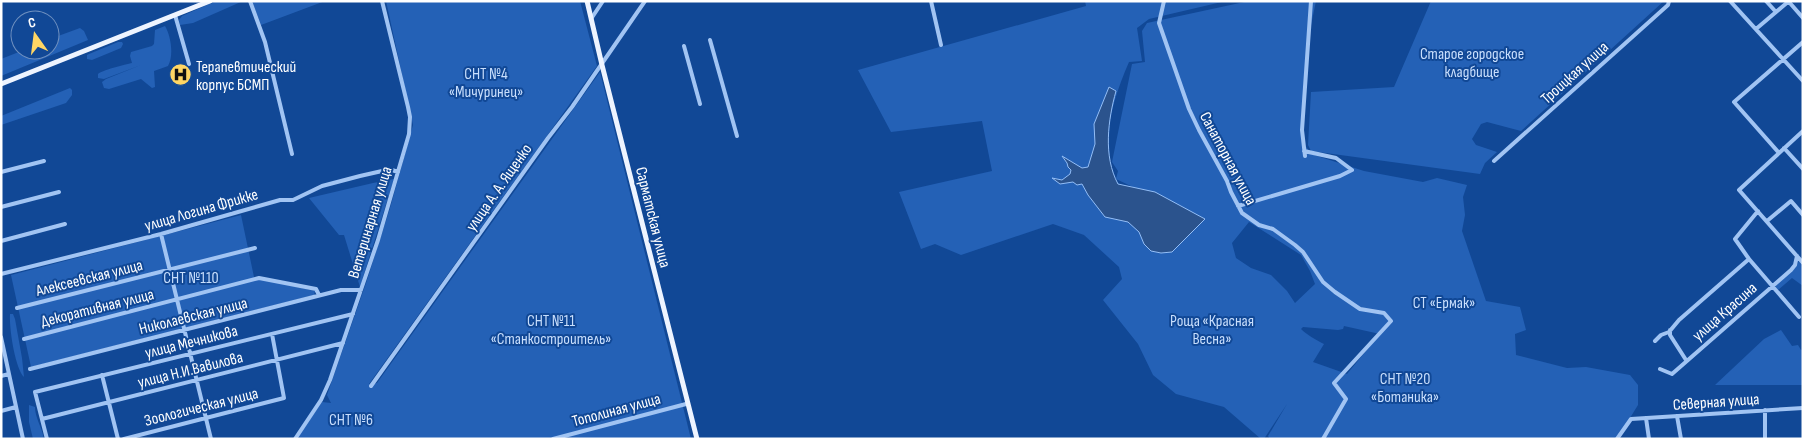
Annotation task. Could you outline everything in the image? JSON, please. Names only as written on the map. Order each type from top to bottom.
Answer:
[{"type":"main road","points":[[1,83],[202,1]]},
{"type":"main road","points":[[39,67],[210,1]]},
{"type":"main road","name":"Сарматская улица","points":[[587,1],[697,439]]},
{"type":"street","points":[[250,1],[265,42],[292,154]]},
{"type":"street","name":"Ветеринарная улица","points":[[294,439],[325,392],[378,240],[409,134],[410,117],[382,1]]},
{"type":"street","points":[[591,19],[603,1]]},
{"type":"street","name":"улица А. А. Ященко","points":[[371,386],[602,65],[644,1]]},
{"type":"street","points":[[931,1],[941,45]]},
{"type":"street","name":"Санаторная улица","points":[[1164,1],[1159,23],[1189,108],[1242,213],[1259,225],[1273,230],[1303,252],[1323,282],[1335,292],[1360,309],[1384,313],[1391,320],[1334,383],[1346,399],[1323,439]]},
{"type":"street","points":[[1238,206],[1340,176],[1352,170],[1336,158],[1304,153],[1302,130],[1311,1]]},
{"type":"street","name":"Троицкая улица","points":[[1494,161],[1655,16],[1669,1]]},
{"type":"street","points":[[1730,1],[1803,81]]},
{"type":"street","points":[[1766,1],[1776,12]]},
{"type":"street","points":[[1756,29],[1789,1],[1803,18]]},
{"type":"street","points":[[175,15],[189,64]]},
{"type":"street","points":[[710,40],[736,136]]},
{"type":"street","points":[[1779,153],[1734,102],[1803,42]]},
{"type":"street","points":[[684,46],[700,104]]},
{"type":"street","points":[[1803,131],[1739,190],[1803,263]]},
{"type":"street","points":[[1784,148],[1803,168]]},
{"type":"street","points":[[1,172],[44,161]]},
{"type":"street","name":"улица Логина Фрикке","points":[[1,274],[161,234],[280,200],[292,200],[322,186],[337,182],[382,171],[392,170],[398,172]]},
{"type":"street","points":[[1,207],[60,192]]},
{"type":"street","points":[[1767,221],[1791,201],[1803,215]]},
{"type":"street","points":[[1758,211],[1735,239],[1749,259],[1799,317]]},
{"type":"street","points":[[1,240],[66,224]]},
{"type":"street","points":[[161,234],[211,439]]},
{"type":"street","name":"Алексеевская улица","points":[[17,308],[255,248]]},
{"type":"street","name":"улица Красина","points":[[1660,369],[1672,374],[1791,270],[1795,265],[1797,256]]},
{"type":"street","points":[[1655,341],[1670,330],[1749,259]]},
{"type":"street","name":"Декоративная улица","points":[[24,339],[259,278],[316,289],[319,295]]},
{"type":"street","name":"Николаевская улица","points":[[30,369],[319,295],[341,290],[361,290]]},
{"type":"street","name":"улица Мечникова","points":[[42,419],[35,392],[353,314]]},
{"type":"street","points":[[1670,330],[1670,335],[1686,360]]},
{"type":"street","points":[[272,334],[277,360]]},
{"type":"street","points":[[1,337],[23,439]]},
{"type":"street","name":"улица Н.И.Вавилова","points":[[42,419],[343,344]]},
{"type":"street","name":"Зоологическая улица","points":[[124,439],[284,398],[277,360]]},
{"type":"street","points":[[1,376],[9,374]]},
{"type":"street","points":[[102,376],[118,439]]},
{"type":"street","name":"Тополиная улица","points":[[552,439],[686,404]]},
{"type":"street","points":[[1,411],[16,407]]},
{"type":"street","name":"Северная улица","points":[[1617,439],[1631,419],[1803,408]]},
{"type":"street","points":[[1765,410],[1765,439]]},
{"type":"street","points":[[1677,416],[1681,439]]},
{"type":"street","points":[[1646,418],[1649,439]]},
{"type":"street","points":[[42,419],[47,439]]},
{"type":"green space","points":[[216,1],[243,1],[193,23],[180,25],[179,20],[182,16]]},
{"type":"green space","points":[[252,1],[325,1],[261,25]]},
{"type":"green space","points":[[386,1],[580,1],[597,66],[369,384],[377,383],[600,72],[691,439],[296,439],[322,402],[331,403],[327,395],[390,208],[413,125]]},
{"type":"green space","points":[[1085,1],[1226,1],[1149,19],[1137,28],[1142,61],[1129,62],[1113,107],[1110,123],[1108,138],[1109,154],[1116,179],[1118,171],[1112,162],[1132,64],[1145,62],[1142,31],[1147,23],[1249,1],[1316,1],[1309,35],[1301,139],[1311,154],[1364,171],[1423,182],[1437,178],[1467,185],[1463,197],[1465,215],[1462,231],[1486,301],[1520,307],[1526,330],[1515,334],[1516,355],[1567,368],[1586,367],[1630,375],[1638,385],[1638,405],[1617,439],[1270,439],[1268,436],[1287,404],[1264,439],[1261,439],[1224,407],[1176,394],[1153,375],[1138,344],[1103,300],[1122,279],[1119,267],[1084,235],[1053,224],[961,255],[935,244],[921,249],[899,192],[992,171],[982,121],[891,132],[858,70],[1086,6]],"holes":[[[1116,179],[1135,188],[1118,184]],[[1249,222],[1301,255],[1315,284],[1295,303],[1287,291],[1271,275],[1251,268],[1236,258],[1232,243]],[[1344,326],[1380,334],[1347,374],[1313,362],[1324,344],[1301,329],[1303,327],[1338,330],[1343,329]]]},
{"type":"green space","name":"Старое городское кладбище","points":[[1431,1],[1664,1],[1521,131],[1487,122],[1481,124],[1472,139],[1476,145],[1497,152],[1485,163],[1480,174],[1311,151],[1308,145],[1311,92],[1394,87]]},
{"type":"green space","points":[[165,26],[170,40],[171,57],[168,66],[154,71],[155,87],[152,88],[141,79],[109,89],[104,88],[102,82],[106,79],[141,65],[104,79],[98,78],[98,74],[108,69],[132,63],[131,52],[152,46],[154,44],[155,30]]},
{"type":"green space","points":[[80,28],[84,31],[88,40],[60,52],[60,35]]},
{"type":"green space","points":[[118,42],[123,44],[121,48],[92,60],[87,59],[87,55]]},
{"type":"green space","points":[[10,55],[10,60],[40,60],[1,76],[1,59]]},
{"type":"green space","points":[[70,88],[72,95],[66,103],[1,125],[1,116]]},
{"type":"green space","points":[[394,179],[360,287],[344,235],[339,235],[309,198]]},
{"type":"green space","name":"СНТ №110","points":[[241,215],[254,277],[315,291],[314,295],[31,367],[11,275]]},
{"type":"green space","points":[[1799,261],[1803,267],[1803,286],[1792,278],[1778,290],[1775,286],[1795,268]]},
{"type":"green space","points":[[10,314],[13,314],[15,319],[24,377],[18,365],[13,347]]},
{"type":"green space","points":[[1781,330],[1792,346],[1798,345],[1801,350],[1803,349],[1803,385],[1715,385],[1764,339]]},
{"type":"green space","points":[[29,405],[35,407],[44,439],[33,439],[29,422]]},
{"type":"shaded area","points":[[1109,87],[1116,91],[1108,138],[1110,162],[1118,184],[1155,192],[1205,219],[1172,252],[1161,253],[1151,251],[1144,244],[1139,232],[1128,222],[1105,217],[1082,184],[1077,185],[1073,182],[1060,184],[1052,178],[1062,180],[1070,174],[1071,170],[1062,156],[1082,168],[1088,167],[1095,144],[1094,124]]},
{"type":"place","name":"Терапевтический корпус БСМП","points":[[180,75]]},
{"type":"park label","name":"СНТ №4 «Мичуринец»","points":[[486,82]]},
{"type":"park label","name":"СТ «Ермак»","points":[[1444,302]]},
{"type":"park label","name":"СНТ №11 «Станкостроитель»","points":[[551,329]]},
{"type":"park label","name":"Роща «Красная Весна»","points":[[1212,329]]},
{"type":"park label","name":"СНТ №20 «Ботаника»","points":[[1405,387]]},
{"type":"park label","name":"СНТ №6","points":[[351,419]]}]
